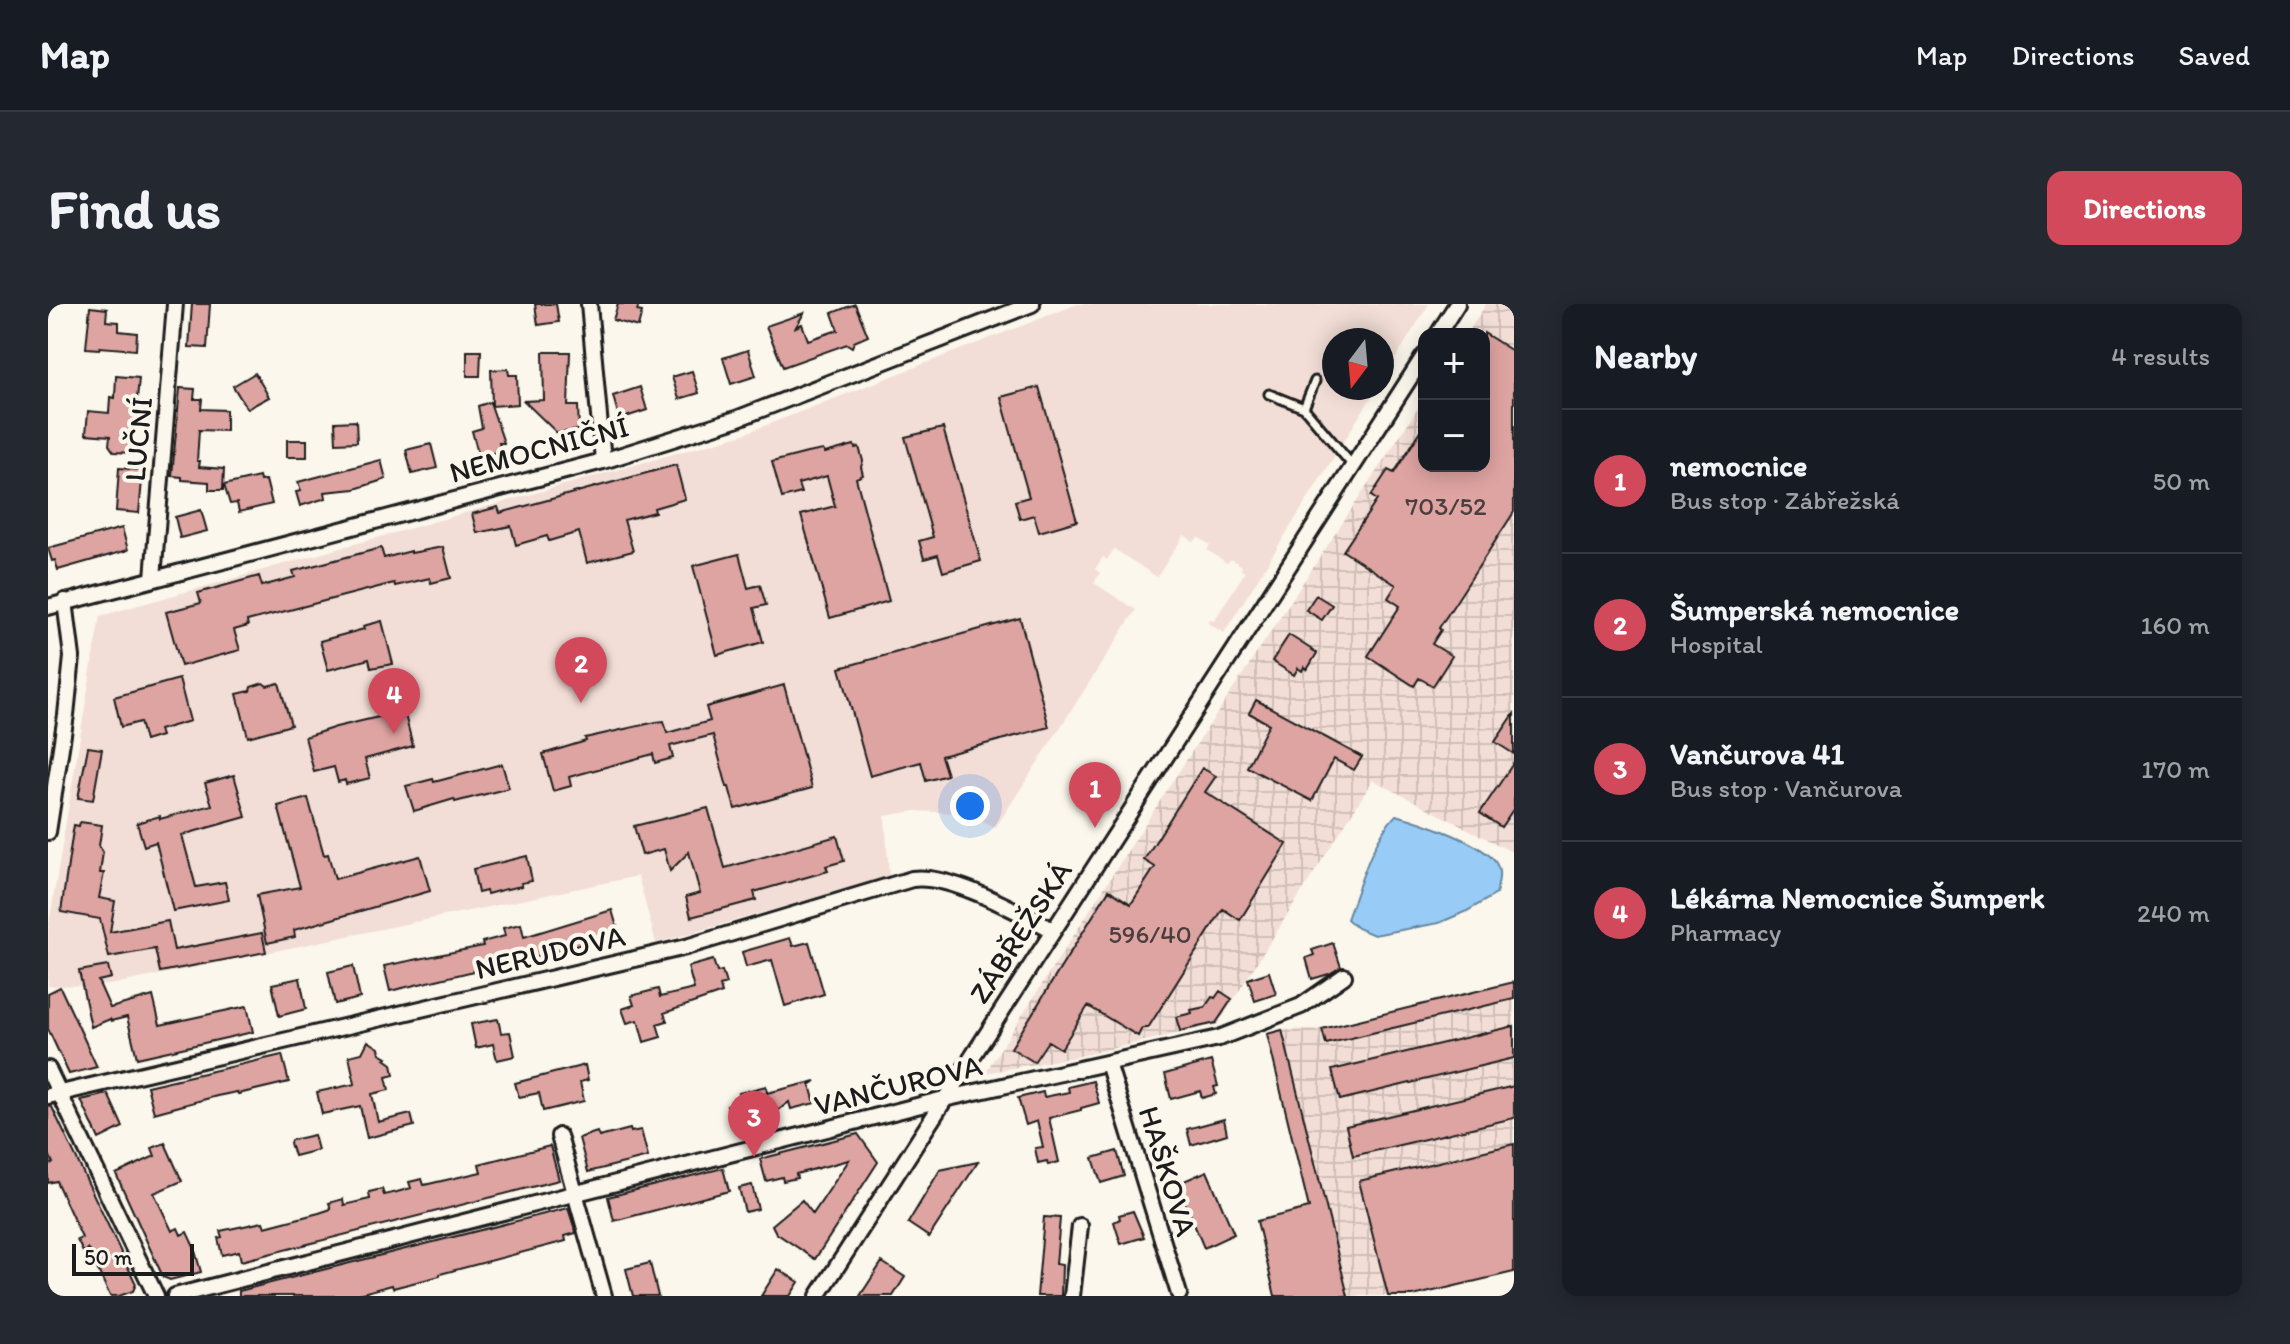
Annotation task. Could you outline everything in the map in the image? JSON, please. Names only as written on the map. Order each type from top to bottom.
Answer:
[{"type":"street","name":"LUČNÍ","points":[[153,578],[175,304]]},
{"type":"street","points":[[589,304],[603,461]]},
{"type":"street","name":"NEMOCNIČNÍ","points":[[48,607],[603,461],[736,419],[1032,304]]},
{"type":"street","points":[[1442,328],[1457,304]]},
{"type":"street","name":"ZÁBŘEŽSKÁ","points":[[818,1296],[1418,365]]},
{"type":"street","points":[[48,832],[72,657],[65,601]]},
{"type":"street","name":"NERUDOVA","points":[[53,1095],[686,947],[924,877],[961,888],[1053,930]]},
{"type":"street","name":"VANČUROVA","points":[[175,1296],[944,1099],[1219,1038],[1301,1006],[1344,976]]},
{"type":"street","name":"HAŠKOVA","points":[[1108,1063],[1179,1294]]},
{"type":"street","points":[[48,1069],[53,1095],[156,1296]]},
{"type":"street","points":[[559,1136],[604,1296]]},
{"type":"street","points":[[1072,1296],[1080,1226]]},
{"type":"lane","points":[[1304,408],[1315,381]]},
{"type":"lane","points":[[1269,394],[1304,408],[1353,466]]},
{"type":"shaded area","points":[[1078,304],[1429,304],[1394,361],[1394,328],[1322,328],[1322,400],[1370,400],[1224,633],[1208,621],[1214,621],[1245,572],[1231,559],[1227,563],[1207,550],[1210,545],[1198,537],[1194,542],[1184,535],[1157,577],[1114,549],[1107,560],[1103,557],[1095,569],[1100,573],[1094,583],[1136,610],[996,827],[955,813],[915,811],[885,816],[889,877],[656,943],[638,876],[110,985],[48,986],[48,931],[100,616],[741,435]]},
{"type":"shaded area","points":[[1486,304],[1514,304],[1514,849],[1512,852],[1373,780],[1218,1024],[1080,1056],[985,1073],[1418,408],[1418,472],[1490,472],[1490,328],[1471,328]]},
{"type":"shaded area","points":[[1514,983],[1514,1272],[1412,1296],[1331,1296],[1267,1034],[1282,1030],[1322,1029]]},
{"type":"water","points":[[1396,815],[1450,834],[1489,855],[1499,870],[1496,894],[1439,923],[1374,935],[1357,928],[1347,919],[1373,850]]},
{"type":"building","points":[[192,304],[210,304],[207,348],[189,347]]},
{"type":"building","points":[[535,304],[556,304],[559,322],[538,325]]},
{"type":"building","points":[[618,304],[639,304],[637,311],[642,312],[638,327],[613,320]]},
{"type":"building","points":[[855,304],[868,336],[854,342],[852,347],[847,344],[783,367],[766,326],[804,313],[796,327],[802,324],[808,340],[838,330],[832,313]]},
{"type":"building","points":[[90,307],[107,309],[106,321],[119,322],[119,331],[137,333],[136,350],[86,348]]},
{"type":"building","points":[[1490,337],[1514,352],[1514,512],[1439,628],[1441,630],[1432,644],[1452,656],[1433,686],[1419,678],[1414,686],[1368,656],[1400,606],[1388,598],[1396,585],[1343,551],[1377,500],[1371,496],[1388,470],[1394,473],[1418,435],[1418,472],[1490,472]]},
{"type":"building","points":[[748,350],[756,376],[731,384],[723,358]]},
{"type":"building","points":[[467,351],[481,351],[480,376],[467,376]]},
{"type":"building","points":[[543,352],[570,352],[568,406],[578,406],[579,430],[557,433],[524,401],[544,400]]},
{"type":"building","points":[[508,369],[509,375],[517,375],[518,404],[492,406],[491,370]]},
{"type":"building","points":[[692,371],[699,393],[679,399],[672,377]]},
{"type":"building","points":[[255,373],[269,397],[247,409],[233,386]]},
{"type":"building","points":[[116,376],[139,378],[132,453],[114,452],[109,445],[110,436],[86,434],[88,411],[109,413],[110,397],[115,398]]},
{"type":"building","points":[[640,387],[647,410],[623,418],[622,413],[618,414],[613,396]]},
{"type":"building","points":[[1039,387],[1077,521],[1039,532],[1034,515],[1020,519],[1015,501],[1029,497],[1001,397]]},
{"type":"building","points":[[180,388],[195,389],[194,399],[202,399],[201,409],[226,410],[226,431],[199,430],[197,461],[200,461],[199,467],[224,469],[223,490],[209,490],[209,482],[172,476]]},
{"type":"building","points":[[490,402],[504,443],[499,443],[501,451],[479,457],[472,431],[482,428],[478,406]]},
{"type":"building","points":[[356,421],[357,442],[336,443],[335,422]]},
{"type":"building","points":[[943,428],[981,561],[943,572],[938,555],[924,559],[919,541],[933,537],[905,437]]},
{"type":"building","points":[[287,440],[307,440],[307,457],[287,457]]},
{"type":"building","points":[[431,444],[437,468],[412,474],[406,450]]},
{"type":"building","points":[[854,445],[855,448],[859,447],[863,461],[863,475],[856,478],[889,601],[830,618],[801,515],[835,506],[827,476],[798,484],[801,493],[782,498],[772,462]]},
{"type":"building","points":[[381,460],[386,479],[355,489],[325,492],[326,498],[300,506],[296,492],[301,491],[298,482]]},
{"type":"building","points":[[676,465],[685,499],[654,508],[655,512],[624,520],[633,551],[587,563],[579,532],[549,541],[547,536],[516,545],[511,526],[477,533],[472,514],[498,507],[500,513]]},
{"type":"building","points":[[119,468],[143,470],[139,513],[116,511]]},
{"type":"building","points":[[259,477],[260,481],[266,480],[272,504],[239,512],[237,503],[230,504],[224,485]]},
{"type":"building","points":[[201,510],[207,531],[180,538],[175,517]]},
{"type":"building","points":[[122,528],[128,550],[58,570],[55,560],[52,561],[48,548]]},
{"type":"building","points":[[443,547],[451,578],[431,583],[430,578],[395,586],[394,583],[247,621],[248,626],[234,630],[240,650],[181,666],[166,612],[201,603],[198,593],[259,576],[262,586],[295,577],[293,571],[381,548],[384,558]]},
{"type":"building","points":[[739,554],[748,588],[760,585],[766,605],[754,608],[763,642],[717,655],[693,566]]},
{"type":"building","points":[[1316,595],[1332,605],[1322,620],[1306,610]]},
{"type":"building","points":[[1020,618],[1049,727],[941,756],[947,775],[926,781],[921,762],[870,776],[840,668]]},
{"type":"building","points":[[382,621],[393,664],[371,668],[369,659],[328,670],[320,641]]},
{"type":"building","points":[[1289,635],[1317,653],[1307,670],[1298,668],[1294,675],[1272,661]]},
{"type":"building","points":[[179,679],[190,721],[159,730],[161,736],[145,741],[140,722],[121,727],[114,697]]},
{"type":"building","points":[[263,683],[267,686],[279,683],[291,725],[248,737],[237,694]]},
{"type":"building","points":[[784,685],[812,788],[735,809],[713,735],[670,746],[673,758],[655,763],[653,754],[569,777],[571,786],[553,791],[543,754],[586,741],[585,738],[656,722],[664,721],[667,733],[710,721],[706,707]]},
{"type":"building","points":[[1256,700],[1362,757],[1354,770],[1334,759],[1312,801],[1247,767],[1269,724],[1249,713]]},
{"type":"building","points":[[404,711],[413,746],[365,759],[370,778],[346,784],[345,780],[338,782],[334,767],[314,772],[305,737]]},
{"type":"building","points":[[1514,714],[1514,754],[1495,742]]},
{"type":"building","points":[[88,747],[102,749],[93,800],[78,798]]},
{"type":"building","points":[[1514,762],[1514,808],[1501,827],[1480,813]]},
{"type":"building","points":[[502,764],[509,788],[414,811],[406,786]]},
{"type":"building","points":[[1202,768],[1216,776],[1205,792],[1287,844],[1240,920],[1223,909],[1148,1028],[1142,1028],[1138,1036],[1088,1006],[1061,1049],[1048,1041],[1034,1062],[1011,1048],[1109,890],[1131,904],[1155,867],[1144,860]]},
{"type":"building","points":[[234,775],[246,817],[182,835],[196,887],[225,882],[229,900],[173,911],[156,842],[144,846],[137,823],[212,805],[205,783]]},
{"type":"building","points":[[308,798],[324,855],[328,854],[335,879],[420,856],[430,891],[294,930],[295,937],[267,943],[257,895],[300,887],[278,806]]},
{"type":"building","points":[[708,808],[725,868],[837,836],[844,861],[826,866],[828,871],[754,892],[756,900],[691,917],[686,897],[700,893],[689,852],[670,871],[664,849],[642,855],[634,826]]},
{"type":"building","points":[[80,822],[102,825],[100,873],[104,873],[99,898],[115,901],[110,932],[168,921],[174,950],[262,933],[266,952],[160,972],[155,949],[109,957],[100,919],[61,912],[74,825],[79,826]]},
{"type":"building","points":[[527,856],[532,881],[487,894],[486,891],[478,893],[473,869]]},
{"type":"building","points":[[612,910],[619,934],[509,964],[507,969],[499,965],[390,991],[384,966],[483,946],[482,942],[505,936],[503,928],[521,924],[524,937]]},
{"type":"building","points":[[790,938],[793,946],[809,942],[824,994],[785,1006],[772,960],[746,967],[742,952]]},
{"type":"building","points":[[1333,943],[1341,967],[1312,979],[1306,958],[1314,955],[1312,950]]},
{"type":"building","points":[[713,960],[717,972],[722,971],[726,984],[720,986],[722,993],[664,1013],[667,1021],[657,1024],[661,1037],[644,1042],[638,1020],[627,1023],[622,1009],[634,1005],[631,996],[658,989],[660,997],[694,989],[688,967]]},
{"type":"building","points":[[108,966],[111,978],[98,981],[110,1008],[153,996],[160,1025],[247,1006],[253,1032],[137,1058],[127,1017],[110,1019],[91,1027],[79,971]]},
{"type":"building","points":[[353,966],[360,998],[335,1004],[328,972]]},
{"type":"building","points":[[1269,972],[1276,994],[1255,1001],[1248,979]]},
{"type":"building","points":[[300,978],[306,1009],[279,1016],[272,984]]},
{"type":"building","points":[[1514,982],[1514,999],[1326,1044],[1322,1029]]},
{"type":"building","points":[[60,987],[97,1067],[69,1074],[48,1029],[48,993]]},
{"type":"building","points":[[1220,991],[1232,999],[1216,1023],[1180,1031],[1176,1017],[1205,1007]]},
{"type":"building","points":[[498,1019],[501,1033],[510,1032],[515,1056],[497,1060],[493,1044],[476,1048],[471,1024]]},
{"type":"building","points":[[1514,1026],[1514,1058],[1340,1100],[1332,1070]]},
{"type":"building","points":[[1282,1030],[1348,1296],[1275,1296],[1257,1221],[1309,1208],[1267,1034]]},
{"type":"building","points":[[368,1041],[387,1057],[385,1059],[392,1064],[394,1075],[386,1077],[389,1090],[372,1094],[378,1122],[411,1114],[414,1126],[367,1138],[360,1106],[322,1114],[317,1092],[355,1084],[349,1056],[362,1053]]},
{"type":"building","points":[[282,1055],[289,1082],[217,1096],[154,1113],[147,1086]]},
{"type":"building","points":[[1211,1061],[1218,1086],[1214,1087],[1216,1094],[1202,1098],[1200,1091],[1171,1099],[1165,1074]]},
{"type":"building","points":[[585,1065],[588,1080],[580,1082],[584,1101],[543,1111],[539,1093],[519,1097],[515,1083]]},
{"type":"building","points":[[816,1081],[810,1085],[815,1103],[791,1109],[789,1102],[771,1116],[746,1121],[745,1117],[731,1120],[727,1105],[741,1102],[739,1093],[766,1086],[767,1093]]},
{"type":"building","points":[[1093,1081],[1099,1103],[1049,1118],[1059,1162],[1048,1165],[1047,1161],[1038,1163],[1035,1148],[1043,1147],[1037,1121],[1026,1125],[1018,1098],[1043,1092],[1044,1097],[1069,1092],[1068,1087]]},
{"type":"building","points":[[1514,1086],[1514,1118],[1353,1156],[1346,1126]]},
{"type":"building","points":[[108,1094],[123,1127],[99,1139],[81,1100]]},
{"type":"building","points":[[51,1105],[136,1284],[133,1291],[110,1296],[88,1249],[83,1252],[77,1240],[82,1238],[56,1181],[48,1183],[48,1165],[53,1163],[48,1152],[48,1106]]},
{"type":"building","points":[[1224,1119],[1227,1134],[1191,1145],[1187,1129]]},
{"type":"building","points":[[630,1129],[631,1132],[641,1130],[648,1157],[588,1172],[579,1138],[597,1132],[599,1137]]},
{"type":"building","points":[[858,1134],[878,1162],[815,1259],[776,1233],[772,1225],[802,1200],[813,1214],[849,1160],[796,1174],[797,1178],[783,1181],[782,1177],[766,1181],[760,1159]]},
{"type":"building","points":[[314,1135],[318,1150],[294,1156],[291,1140]]},
{"type":"building","points":[[165,1143],[182,1181],[154,1193],[172,1231],[178,1228],[181,1235],[187,1232],[201,1272],[170,1280],[163,1277],[116,1174],[155,1156],[152,1148]]},
{"type":"building","points":[[1514,1144],[1514,1272],[1413,1296],[1388,1296],[1359,1181]]},
{"type":"building","points":[[550,1146],[559,1180],[241,1261],[239,1251],[222,1255],[218,1238],[222,1237],[220,1231],[263,1222],[265,1227],[331,1209],[329,1203],[343,1199],[344,1205],[370,1199],[369,1192],[382,1189],[384,1195],[411,1188],[409,1182],[422,1179],[424,1185],[481,1172],[479,1164]]},
{"type":"building","points":[[1117,1151],[1124,1176],[1101,1183],[1093,1158]]},
{"type":"building","points":[[978,1162],[929,1237],[908,1223],[940,1170]]},
{"type":"building","points":[[723,1168],[729,1191],[614,1221],[608,1197]]},
{"type":"building","points":[[1207,1171],[1234,1234],[1204,1248],[1177,1184]]},
{"type":"building","points":[[752,1185],[758,1209],[745,1212],[739,1188]]},
{"type":"building","points":[[568,1208],[576,1233],[565,1236],[566,1241],[440,1276],[393,1288],[392,1285],[360,1296],[239,1296],[239,1291]]},
{"type":"building","points":[[1133,1211],[1144,1237],[1121,1244],[1114,1222],[1120,1219],[1119,1215]]},
{"type":"building","points":[[1044,1217],[1060,1218],[1056,1264],[1062,1265],[1061,1296],[1037,1296]]},
{"type":"building","points":[[882,1262],[905,1277],[893,1296],[860,1296]]},
{"type":"building","points":[[650,1263],[658,1296],[633,1296],[626,1269]]},
{"type":"building","points":[[778,1269],[799,1282],[790,1296],[761,1296]]},
{"type":"place","name":"Šumperská nemocnice","points":[[581,703]]},
{"type":"place","name":"Lékárna Nemocnice Šumperk","points":[[394,734]]},
{"type":"place","name":"nemocnice","points":[[1095,828]]},
{"type":"place","name":"Vančurova 41","points":[[754,1157]]}]
